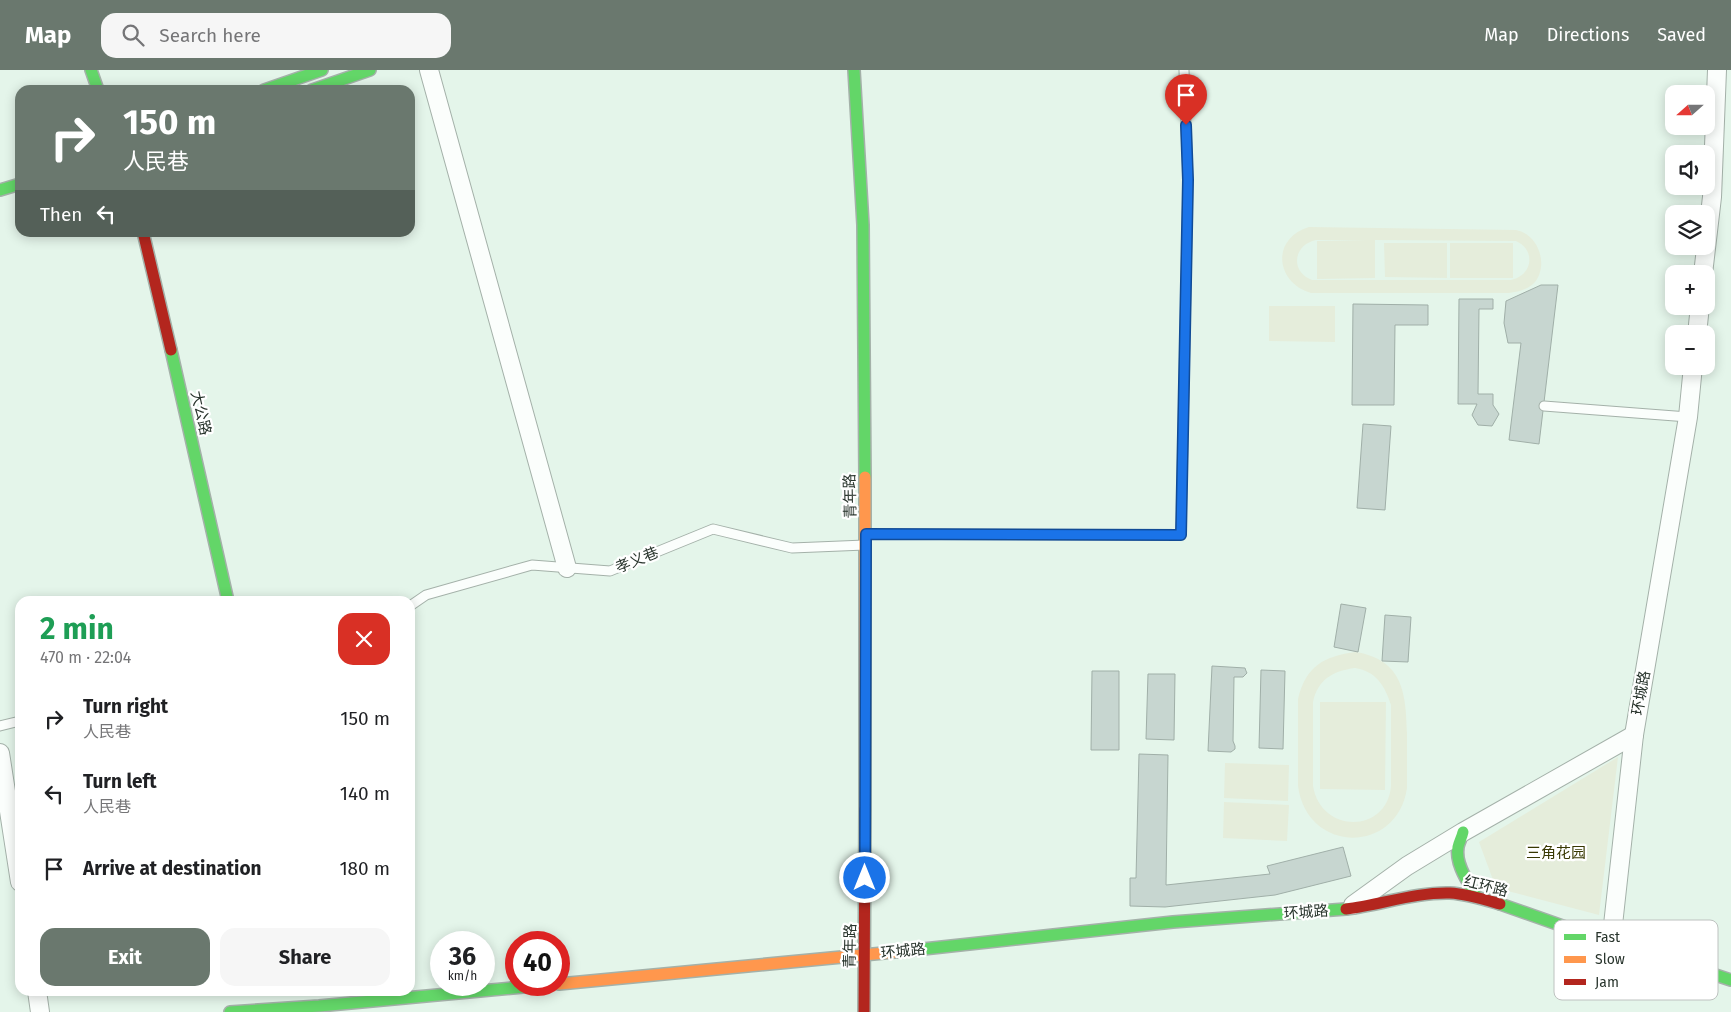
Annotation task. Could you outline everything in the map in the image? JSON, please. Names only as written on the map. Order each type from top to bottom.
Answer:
[{"type":"street","points":[[91,70],[96,85]]},
{"type":"street","points":[[278,85],[322,70]]},
{"type":"street","points":[[326,85],[370,70]]},
{"type":"street","points":[[429,70],[568,568]]},
{"type":"street","name":"青年路","points":[[854,70],[862,225],[865,540],[864,1012]]},
{"type":"street","points":[[1704,265],[1712,197],[1717,70]]},
{"type":"street","points":[[0,190],[15,186]]},
{"type":"street","name":"大公路","points":[[144,237],[227,596]]},
{"type":"street","name":"环城路","points":[[570,983],[864,955],[1173,922],[1348,909],[1407,866],[1634,735],[1688,417],[1692,375]]},
{"type":"street","points":[[1614,920],[1634,735]]},
{"type":"street","points":[[0,753],[3,790],[15,855]]},
{"type":"street","points":[[1463,832],[1458,848],[1459,855],[1466,878],[1476,896]]},
{"type":"street","name":"红环路","points":[[1348,909],[1411,897],[1449,893],[1476,896],[1554,923]]},
{"type":"street","name":"红环路","points":[[1718,976],[1731,980]]},
{"type":"street","points":[[230,1012],[319,1006],[505,989]]},
{"type":"street","points":[[38,996],[40,1012]]},
{"type":"street","points":[[317,996],[319,1006]]},
{"type":"lane","name":"孝义巷","points":[[415,603],[426,595],[532,565],[610,571],[713,529],[792,548],[865,540],[1181,535],[1188,180],[1184,70]]},
{"type":"lane","points":[[1544,406],[1688,417]]},
{"type":"lane","points":[[0,726],[15,722]]},
{"type":"green space","points":[[1309,227],[1516,230],[1530,237],[1535,243],[1541,259],[1541,267],[1539,275],[1530,287],[1509,293],[1311,293],[1299,288],[1290,280],[1282,261],[1283,251],[1288,241],[1296,233]],"holes":[[[1316,240],[1367,240],[1317,241],[1317,279],[1375,278],[1375,240],[1516,241],[1527,250],[1529,262],[1528,268],[1524,273],[1511,280],[1312,280],[1300,271],[1297,259],[1303,247],[1308,243]]]},
{"type":"green space","points":[[1384,243],[1447,243],[1447,278],[1385,277]]},
{"type":"green space","points":[[1450,243],[1513,243],[1513,278],[1450,278]]},
{"type":"green space","points":[[1269,306],[1335,306],[1335,342],[1269,341]]},
{"type":"green space","points":[[1356,652],[1372,656],[1384,662],[1393,671],[1399,680],[1403,692],[1407,733],[1407,788],[1400,810],[1387,826],[1370,835],[1352,838],[1334,834],[1317,824],[1305,808],[1298,786],[1298,699],[1301,688],[1311,671],[1318,665],[1335,656]],"holes":[[[1355,668],[1369,672],[1379,680],[1391,705],[1391,786],[1387,802],[1378,813],[1367,820],[1354,822],[1340,820],[1328,813],[1318,802],[1313,786],[1313,702],[1319,687],[1333,674],[1347,669]]]},
{"type":"green space","points":[[1320,702],[1386,702],[1385,790],[1320,789]]},
{"type":"green space","name":"三角花园","points":[[1618,757],[1599,915],[1496,888],[1479,842]]},
{"type":"green space","points":[[1225,763],[1289,765],[1288,801],[1224,798]]},
{"type":"green space","points":[[1224,802],[1289,805],[1287,841],[1223,838]]},
{"type":"building","points":[[1541,285],[1558,285],[1539,444],[1509,440],[1521,343],[1508,343],[1504,323],[1506,301]]},
{"type":"building","points":[[1459,299],[1493,299],[1493,309],[1479,309],[1478,394],[1493,394],[1493,405],[1499,414],[1492,426],[1478,425],[1472,415],[1477,404],[1458,404]]},
{"type":"building","points":[[1353,304],[1428,305],[1428,325],[1395,325],[1394,405],[1352,405]]},
{"type":"building","points":[[1363,424],[1391,426],[1385,510],[1357,508]]},
{"type":"building","points":[[1341,604],[1366,608],[1358,652],[1334,647]]},
{"type":"building","points":[[1385,615],[1411,617],[1408,662],[1382,661]]},
{"type":"building","points":[[1212,666],[1245,668],[1247,673],[1243,677],[1234,677],[1233,741],[1235,749],[1231,752],[1208,751]]},
{"type":"building","points":[[1261,670],[1285,671],[1283,749],[1259,748]]},
{"type":"building","points":[[1092,671],[1119,671],[1119,750],[1091,750]]},
{"type":"building","points":[[1148,674],[1175,674],[1174,740],[1146,739]]},
{"type":"building","points":[[1139,754],[1168,755],[1166,885],[1270,874],[1267,866],[1343,847],[1351,876],[1275,895],[1165,907],[1130,906],[1130,878],[1136,878]]},
{"type":"traffic: fast","points":[[91,70],[96,85]]},
{"type":"traffic: fast","points":[[278,85],[322,70]]},
{"type":"traffic: fast","points":[[326,85],[370,70]]},
{"type":"traffic: fast","points":[[854,70],[863,225],[865,477]]},
{"type":"traffic: fast","points":[[0,190],[15,186]]},
{"type":"traffic: fast","points":[[171,350],[227,596]]},
{"type":"traffic: fast","points":[[1463,832],[1458,847],[1458,860],[1476,896]]},
{"type":"traffic: fast","points":[[1500,904],[1554,923]]},
{"type":"traffic: fast","points":[[905,951],[1173,922],[1346,909]]},
{"type":"traffic: fast","points":[[1718,976],[1731,980]]},
{"type":"traffic: fast","points":[[230,1012],[319,1006],[505,989]]},
{"type":"traffic: slow","points":[[865,477],[865,809]]},
{"type":"traffic: slow","points":[[570,983],[905,951]]},
{"type":"traffic: jam","points":[[144,237],[171,350]]},
{"type":"traffic: jam","points":[[864,1012],[865,809]]},
{"type":"traffic: jam","points":[[1346,909],[1437,893],[1463,894],[1500,904]]},
{"type":"route","points":[[865,878],[866,534],[1181,535],[1188,180],[1186,125]]}]
